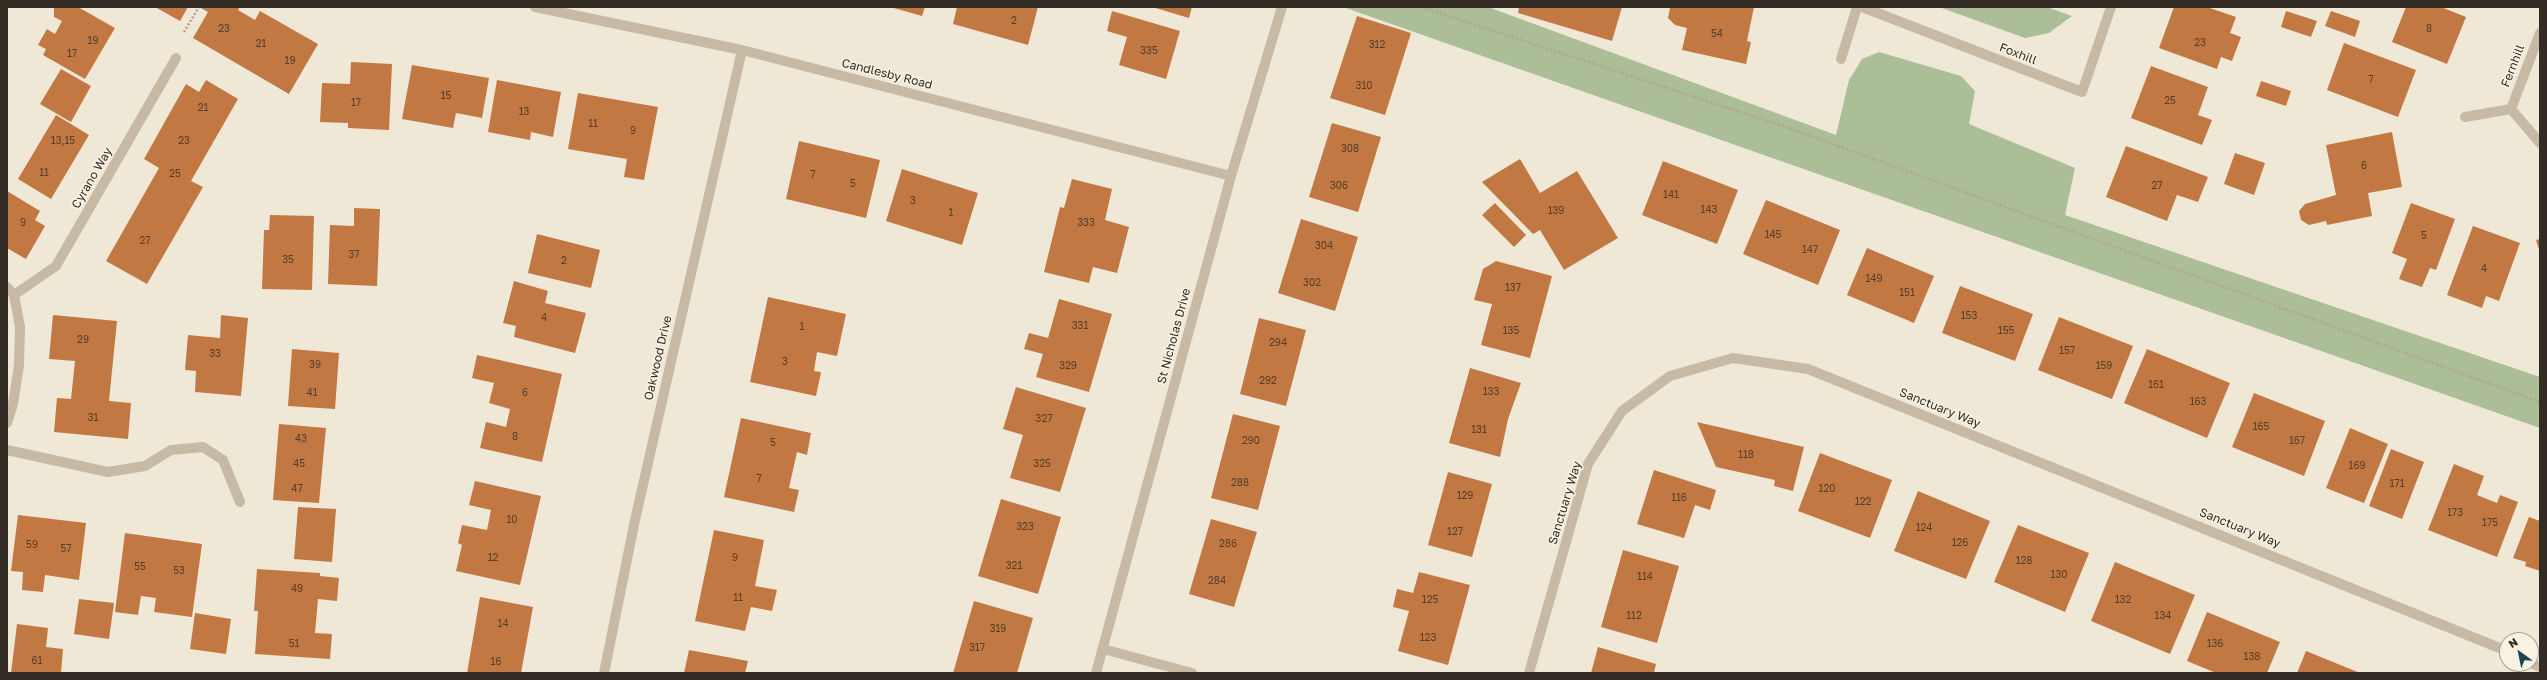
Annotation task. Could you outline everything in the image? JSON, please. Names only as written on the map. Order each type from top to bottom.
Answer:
[{"type":"street","name":"Candlesby Road","points":[[535,7],[742,50],[1231,176]]},
{"type":"street","name":"St Nicholas Drive","points":[[1096,673],[1231,176],[1282,7]]},
{"type":"street","points":[[1841,59],[1857,7]]},
{"type":"street","name":"Foxhill","points":[[1862,7],[2082,92],[2111,7]]},
{"type":"street","name":"Fernhill","points":[[2511,109],[2540,33]]},
{"type":"street","name":"Oakwood Drive","points":[[604,673],[636,512],[742,50]]},
{"type":"street","name":"Cyrano Way","points":[[14,295],[56,266],[176,58]]},
{"type":"street","points":[[2465,117],[2511,109],[2540,143]]},
{"type":"street","points":[[7,287],[14,295],[20,328],[19,365],[13,404],[7,423]]},
{"type":"street","name":"Sanctuary Way","points":[[1530,673],[1588,464],[1622,411],[1670,376],[1733,358],[1808,369],[2499,648]]},
{"type":"street","points":[[7,450],[108,472],[145,466],[171,450],[203,447],[223,460],[240,502]]},
{"type":"street","points":[[1103,650],[1192,673]]},
{"type":"path","points":[[1421,7],[1786,127],[2540,402]]},
{"type":"green space","points":[[1343,7],[1488,7],[1836,135],[1849,80],[1862,59],[1879,52],[1961,76],[1975,91],[1969,124],[2075,168],[2065,215],[2540,377],[2540,428]]},
{"type":"green space","points":[[1939,7],[2047,7],[2072,16],[2049,33],[2025,38]]},
{"type":"building","points":[[54,7],[78,7],[115,28],[85,79],[43,55],[46,49],[38,45],[47,29],[55,34],[62,21],[54,17]]},
{"type":"building","points":[[155,7],[188,7],[180,21]]},
{"type":"building","points":[[199,7],[240,7],[238,10],[255,20],[260,11],[318,44],[289,94],[193,38],[208,12]]},
{"type":"building","points":[[890,7],[925,7],[922,16]]},
{"type":"building","points":[[957,7],[1038,7],[1028,45],[953,24]]},
{"type":"building","points":[[1152,7],[1192,7],[1189,18]]},
{"type":"building","points":[[1519,7],[1622,7],[1612,41],[1518,13]]},
{"type":"building","points":[[1754,7],[1747,41],[1751,42],[1746,64],[1682,50],[1687,28],[1675,25],[1668,18],[1670,8]]},
{"type":"building","points":[[2174,7],[2207,7],[2236,17],[2230,33],[2241,37],[2232,61],[2221,57],[2217,69],[2159,48]]},
{"type":"building","points":[[2406,7],[2441,7],[2466,17],[2447,64],[2392,42]]},
{"type":"building","points":[[1112,11],[1180,31],[1166,79],[1119,65],[1127,37],[1107,31]]},
{"type":"building","points":[[2286,11],[2317,21],[2311,37],[2281,27]]},
{"type":"building","points":[[2331,11],[2360,21],[2355,37],[2325,26]]},
{"type":"building","points":[[1357,16],[1411,33],[1385,115],[1330,98]]},
{"type":"building","points":[[2344,43],[2416,70],[2398,117],[2327,90]]},
{"type":"building","points":[[351,62],[392,64],[389,130],[348,128],[348,123],[320,122],[322,83],[350,84]]},
{"type":"building","points":[[412,65],[489,78],[482,118],[456,113],[453,128],[402,119]]},
{"type":"building","points":[[2151,66],[2208,87],[2198,115],[2212,120],[2202,145],[2131,118]]},
{"type":"building","points":[[61,69],[91,86],[71,122],[40,104]]},
{"type":"building","points":[[206,80],[238,99],[191,181],[203,187],[147,284],[106,261],[159,168],[144,159],[186,84],[199,92]]},
{"type":"building","points":[[497,80],[561,92],[553,137],[531,132],[530,140],[488,132]]},
{"type":"building","points":[[2261,81],[2291,91],[2286,106],[2256,96]]},
{"type":"building","points":[[578,93],[658,107],[644,180],[624,177],[627,159],[568,149]]},
{"type":"building","points":[[56,115],[89,135],[51,199],[18,179]]},
{"type":"building","points":[[1332,123],[1381,137],[1358,212],[1309,197]]},
{"type":"building","points":[[2392,132],[2402,187],[2368,193],[2372,216],[2327,225],[2326,221],[2309,225],[2301,220],[2299,211],[2305,204],[2336,195],[2326,145]]},
{"type":"building","points":[[799,141],[880,160],[866,218],[786,199]]},
{"type":"building","points":[[2126,146],[2208,177],[2198,202],[2177,195],[2167,221],[2106,197]]},
{"type":"building","points":[[2235,153],[2265,163],[2254,195],[2224,184]]},
{"type":"building","points":[[1520,159],[1540,193],[1577,171],[1618,238],[1564,270],[1540,230],[1533,234],[1482,182]]},
{"type":"building","points":[[1663,161],[1738,190],[1717,244],[1642,215]]},
{"type":"building","points":[[902,169],[978,193],[962,245],[886,221]]},
{"type":"building","points":[[1072,179],[1112,189],[1105,220],[1129,227],[1117,273],[1093,267],[1089,283],[1044,272],[1060,207],[1064,208]]},
{"type":"building","points":[[7,191],[40,211],[35,220],[45,226],[26,259],[7,248]]},
{"type":"building","points":[[1766,200],[1840,230],[1818,285],[1743,254]]},
{"type":"building","points":[[1495,203],[1526,235],[1514,247],[1482,215]]},
{"type":"building","points":[[2411,203],[2455,219],[2436,270],[2430,268],[2422,287],[2399,279],[2407,259],[2392,253]]},
{"type":"building","points":[[354,208],[380,209],[377,286],[328,284],[330,225],[354,226]]},
{"type":"building","points":[[270,215],[314,216],[312,290],[262,289],[264,230],[269,230]]},
{"type":"building","points":[[1301,219],[1358,237],[1335,311],[1278,293]]},
{"type":"building","points":[[2473,226],[2520,243],[2499,301],[2486,296],[2482,308],[2447,295]]},
{"type":"building","points":[[537,234],[600,250],[591,288],[528,273]]},
{"type":"building","points":[[2540,239],[2540,253],[2536,240]]},
{"type":"building","points":[[1867,248],[1934,276],[1914,323],[1847,295]]},
{"type":"building","points":[[1496,261],[1552,276],[1530,358],[1481,345],[1492,304],[1474,300],[1483,269]]},
{"type":"building","points":[[514,281],[548,291],[545,303],[586,313],[575,353],[514,337],[516,326],[503,323]]},
{"type":"building","points":[[1960,286],[2033,314],[2015,361],[1942,333]]},
{"type":"building","points":[[768,297],[846,314],[837,356],[817,352],[814,371],[821,372],[816,396],[750,382]]},
{"type":"building","points":[[1059,299],[1112,314],[1089,392],[1036,377],[1043,354],[1024,349],[1029,333],[1048,338]]},
{"type":"building","points":[[53,315],[117,321],[109,401],[131,403],[128,439],[54,432],[57,398],[71,399],[75,361],[49,359]]},
{"type":"building","points":[[221,315],[248,318],[241,396],[195,392],[196,371],[185,370],[188,335],[220,338]]},
{"type":"building","points":[[2059,317],[2133,346],[2112,399],[2038,370]]},
{"type":"building","points":[[1259,318],[1306,330],[1286,406],[1240,394]]},
{"type":"building","points":[[292,349],[339,353],[335,409],[288,406]]},
{"type":"building","points":[[2147,349],[2230,383],[2207,438],[2124,403]]},
{"type":"building","points":[[477,355],[562,374],[542,462],[480,448],[486,422],[506,427],[510,409],[489,403],[494,383],[472,378]]},
{"type":"building","points":[[1470,368],[1521,383],[1508,419],[1500,457],[1449,443]]},
{"type":"building","points":[[1016,387],[1086,408],[1060,492],[1010,478],[1023,435],[1003,429]]},
{"type":"building","points":[[2254,393],[2325,421],[2304,476],[2232,447]]},
{"type":"building","points":[[1233,414],[1280,426],[1258,510],[1211,498]]},
{"type":"building","points":[[741,418],[811,433],[807,455],[797,452],[789,488],[799,490],[794,512],[724,497]]},
{"type":"building","points":[[1697,422],[1804,447],[1793,491],[1774,486],[1775,480],[1716,467]]},
{"type":"building","points":[[279,424],[326,428],[319,503],[273,500]]},
{"type":"building","points":[[2350,428],[2388,444],[2364,503],[2326,488]]},
{"type":"building","points":[[2391,449],[2424,462],[2402,519],[2369,506]]},
{"type":"building","points":[[1820,453],[1892,480],[1870,538],[1798,511]]},
{"type":"building","points":[[2454,464],[2484,476],[2477,495],[2497,503],[2500,495],[2518,502],[2497,557],[2428,530]]},
{"type":"building","points":[[1654,470],[1716,490],[1710,510],[1695,505],[1684,538],[1637,524]]},
{"type":"building","points":[[1448,472],[1492,484],[1472,557],[1428,545]]},
{"type":"building","points":[[475,481],[541,496],[520,585],[456,571],[462,545],[458,543],[462,525],[487,530],[491,510],[469,505]]},
{"type":"building","points":[[1918,491],[1990,521],[1966,579],[1894,551]]},
{"type":"building","points":[[1001,499],[1061,517],[1038,594],[978,576]]},
{"type":"building","points":[[298,507],[336,509],[332,562],[294,559]]},
{"type":"building","points":[[18,515],[86,523],[79,580],[45,575],[43,592],[22,590],[23,572],[11,571]]},
{"type":"building","points":[[2529,517],[2540,521],[2540,571],[2525,566],[2526,562],[2513,558]]},
{"type":"building","points":[[1211,519],[1257,532],[1234,607],[1189,594]]},
{"type":"building","points":[[2018,525],[2089,553],[2065,612],[1994,582]]},
{"type":"building","points":[[714,530],[764,540],[755,586],[777,590],[772,611],[751,607],[745,631],[695,621]]},
{"type":"building","points":[[125,533],[202,544],[192,617],[154,612],[156,598],[141,596],[138,615],[115,612]]},
{"type":"building","points":[[1623,550],[1679,566],[1657,643],[1601,627]]},
{"type":"building","points":[[2115,562],[2195,595],[2170,654],[2091,621]]},
{"type":"building","points":[[257,569],[320,573],[320,576],[339,578],[337,601],[318,599],[315,633],[332,634],[330,659],[255,654],[258,611],[254,611]]},
{"type":"building","points":[[1419,572],[1470,585],[1448,665],[1398,651],[1409,611],[1393,607],[1397,589],[1413,593]]},
{"type":"building","points":[[480,597],[533,607],[521,673],[467,673]]},
{"type":"building","points":[[79,599],[114,603],[109,639],[74,634]]},
{"type":"building","points":[[974,601],[1033,618],[1017,673],[953,673]]},
{"type":"building","points":[[2207,612],[2280,642],[2267,673],[2216,673],[2187,661]]},
{"type":"building","points":[[195,613],[231,619],[226,654],[190,649]]},
{"type":"building","points":[[17,624],[48,628],[46,647],[63,649],[61,673],[11,673]]},
{"type":"building","points":[[1598,647],[1656,664],[1654,673],[1591,673]]},
{"type":"building","points":[[689,650],[748,661],[745,673],[684,673]]},
{"type":"building","points":[[2306,651],[2360,673],[2297,673]]}]
